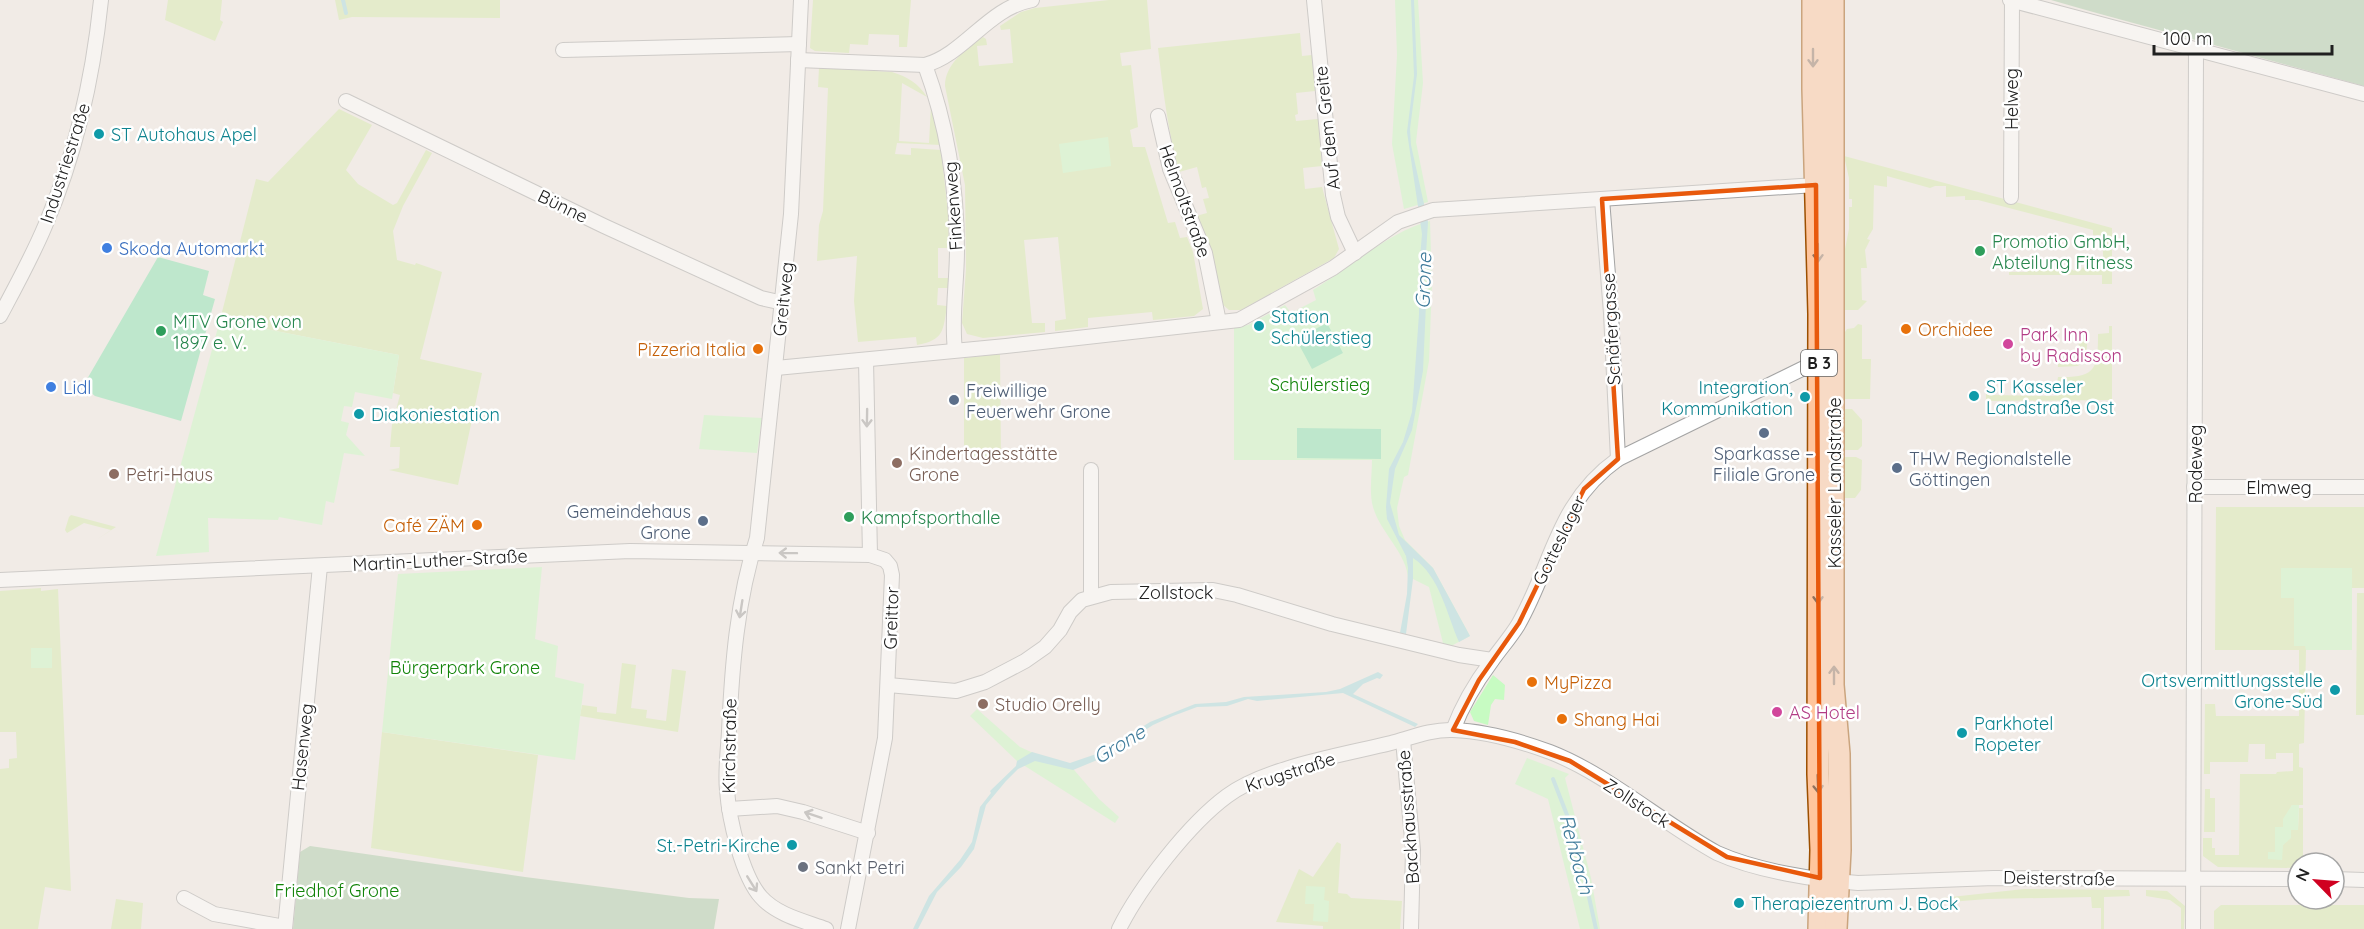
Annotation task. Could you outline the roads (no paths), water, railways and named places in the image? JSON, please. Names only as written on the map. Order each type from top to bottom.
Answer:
[{"type":"main road","name":"Kasseler Landstraße","points":[[1813,0],[1819,364],[1818,774],[1836,929]]},
{"type":"main road","name":"Kasseler Landstraße","points":[[1818,929],[1829,880],[1840,850],[1839,754],[1833,685],[1833,0]]},
{"type":"street","name":"Industriestraße","points":[[0,316],[6,290],[44,228],[71,156],[89,84],[101,0]]},
{"type":"street","name":"Greitweg","points":[[753,552],[759,522],[783,303],[796,146],[801,0]]},
{"type":"street","points":[[798,60],[925,65],[944,57],[1000,14],[1032,0]]},
{"type":"street","name":"Auf dem Greite","points":[[1314,0],[1333,195],[1338,217],[1355,253]]},
{"type":"street","points":[[2011,0],[2364,94]]},
{"type":"street","name":"Helweg","points":[[2011,0],[2011,197]]},
{"type":"street","points":[[563,50],[799,44]]},
{"type":"street","name":"Rodeweg","points":[[2193,929],[2196,49]]},
{"type":"street","name":"Finkenweg","points":[[925,65],[945,128],[954,189],[957,250],[954,327],[956,350]]},
{"type":"street","name":"Bünne","points":[[346,101],[614,231],[761,298],[783,303]]},
{"type":"street","name":"Helmoltstraße","points":[[1158,116],[1170,169],[1205,253],[1219,322]]},
{"type":"street","points":[[776,368],[1245,318],[1333,268],[1398,222],[1422,213],[1479,206],[1816,185]]},
{"type":"street","name":"Schäfergasse","points":[[1602,200],[1611,313],[1618,459]]},
{"type":"street","points":[[866,360],[875,556]]},
{"type":"street","name":"Gotteslager","points":[[1453,730],[1492,660],[1519,623],[1556,539],[1584,489],[1599,472],[1618,459],[1806,367],[1819,364]]},
{"type":"street","points":[[888,684],[956,691],[969,689],[1025,662],[1045,647],[1060,630],[1077,604],[1091,596],[1091,470]]},
{"type":"street","name":"Elmweg","points":[[2194,488],[2364,487]]},
{"type":"street","name":"Martin-Luther-Straße","points":[[0,580],[630,551],[875,556]]},
{"type":"street","name":"Kirchstraße","points":[[753,552],[748,567],[731,672],[726,789],[729,809],[749,881],[762,899],[778,911],[826,929]]},
{"type":"street","name":"Greittor","points":[[848,929],[885,738],[892,575],[890,566],[875,556]]},
{"type":"street","name":"Hasenweg","points":[[285,928],[320,566]]},
{"type":"street","name":"Zollstock","points":[[1091,596],[1111,592],[1212,590],[1237,595],[1332,624],[1459,655],[1492,660]]},
{"type":"street","name":"Zollstock","points":[[1453,730],[1515,742],[1570,761],[1698,843],[1727,857],[1829,880]]},
{"type":"street","name":"Krugstraße","points":[[1119,929],[1135,901],[1165,860],[1214,807],[1241,787],[1286,770],[1426,734],[1453,730]]},
{"type":"street","name":"Backhausstraße","points":[[1403,740],[1413,850],[1410,929]]},
{"type":"street","points":[[729,809],[777,806],[868,833]]},
{"type":"street","name":"Deisterstraße","points":[[1829,880],[1921,882],[1994,878],[2286,879]]},
{"type":"street","points":[[2346,879],[2364,879]]},
{"type":"street","points":[[184,898],[214,915],[285,928]]},
{"type":"water","name":"Grone","points":[[1411,0],[1414,0],[1417,74],[1410,129],[1411,145],[1428,222],[1424,286],[1426,304],[1423,371],[1412,430],[1395,469],[1390,503],[1399,535],[1433,568],[1470,636],[1459,642],[1436,585],[1430,575],[1413,558],[1413,579],[1406,634],[1400,633],[1407,594],[1408,568],[1406,556],[1387,519],[1386,507],[1389,469],[1403,442],[1412,412],[1419,314],[1422,234],[1407,132],[1414,76]]},
{"type":"water","name":"Grone","points":[[1378,672],[1383,675],[1380,679],[1377,678],[1363,684],[1353,694],[1418,724],[1415,727],[1343,693],[1257,701],[1248,699],[1227,706],[1197,707],[1173,716],[1153,725],[1102,758],[1073,770],[1035,761],[1018,769],[986,805],[974,849],[961,867],[937,892],[918,929],[913,929],[929,896],[960,860],[972,842],[980,807],[991,793],[990,791],[1016,766],[1017,761],[1032,752],[1070,763],[1102,752],[1150,722],[1195,704],[1226,702],[1244,697],[1326,692],[1340,689]]},
{"type":"waterway","points":[[343,0],[346,13]]},
{"type":"waterway","name":"Rehbach","points":[[1553,779],[1576,838],[1596,929]]},
{"type":"place","name":"ST Autohaus Apel","points":[[99,134]]},
{"type":"place","name":"Skoda Automarkt","points":[[107,248]]},
{"type":"place","name":"Promotio GmbH, Abteilung Fitness","points":[[1980,251]]},
{"type":"place","name":"Station Schülerstieg","points":[[1259,326]]},
{"type":"place","name":"Orchidee","points":[[1906,329]]},
{"type":"place","name":"MTV Grone von 1897 e. V.","points":[[161,331]]},
{"type":"place","name":"Park Inn by Radisson","points":[[2008,344]]},
{"type":"place","name":"Pizzeria Italia","points":[[758,349]]},
{"type":"place","name":"Lidl","points":[[51,387]]},
{"type":"place","name":"ST Kasseler Landstraße Ost","points":[[1974,396]]},
{"type":"place","name":"Integration, Kommunikation","points":[[1805,397]]},
{"type":"place","name":"Freiwillige Feuerwehr Grone","points":[[954,400]]},
{"type":"place","name":"Diakoniestation","points":[[359,414]]},
{"type":"place","name":"Sparkasse – Filiale Grone","points":[[1764,433]]},
{"type":"place","name":"Kindertagesstätte Grone","points":[[897,463]]},
{"type":"place","name":"THW Regionalstelle Göttingen","points":[[1897,468]]},
{"type":"place","name":"Petri-Haus","points":[[114,474]]},
{"type":"place","name":"Kampfsporthalle","points":[[849,517]]},
{"type":"place","name":"Gemeindehaus Grone","points":[[703,521]]},
{"type":"place","name":"Café ZÄM","points":[[477,525]]},
{"type":"place","name":"MyPizza","points":[[1532,682]]},
{"type":"place","name":"Ortsvermittlungsstelle Grone-Süd","points":[[2335,690]]},
{"type":"place","name":"Studio Orelly","points":[[983,704]]},
{"type":"place","name":"AS Hotel","points":[[1777,712]]},
{"type":"place","name":"Shang Hai","points":[[1562,719]]},
{"type":"place","name":"Parkhotel Ropeter","points":[[1962,733]]},
{"type":"place","name":"St.-Petri-Kirche","points":[[792,845]]},
{"type":"place","name":"Sankt Petri","points":[[803,867]]},
{"type":"place","name":"Therapiezentrum J. Bock","points":[[1739,903]]},
{"type":"park label","name":"Schülerstieg","points":[[1320,384]]},
{"type":"park label","name":"Bürgerpark Grone","points":[[465,667]]},
{"type":"park label","name":"Friedhof Grone","points":[[337,890]]}]
